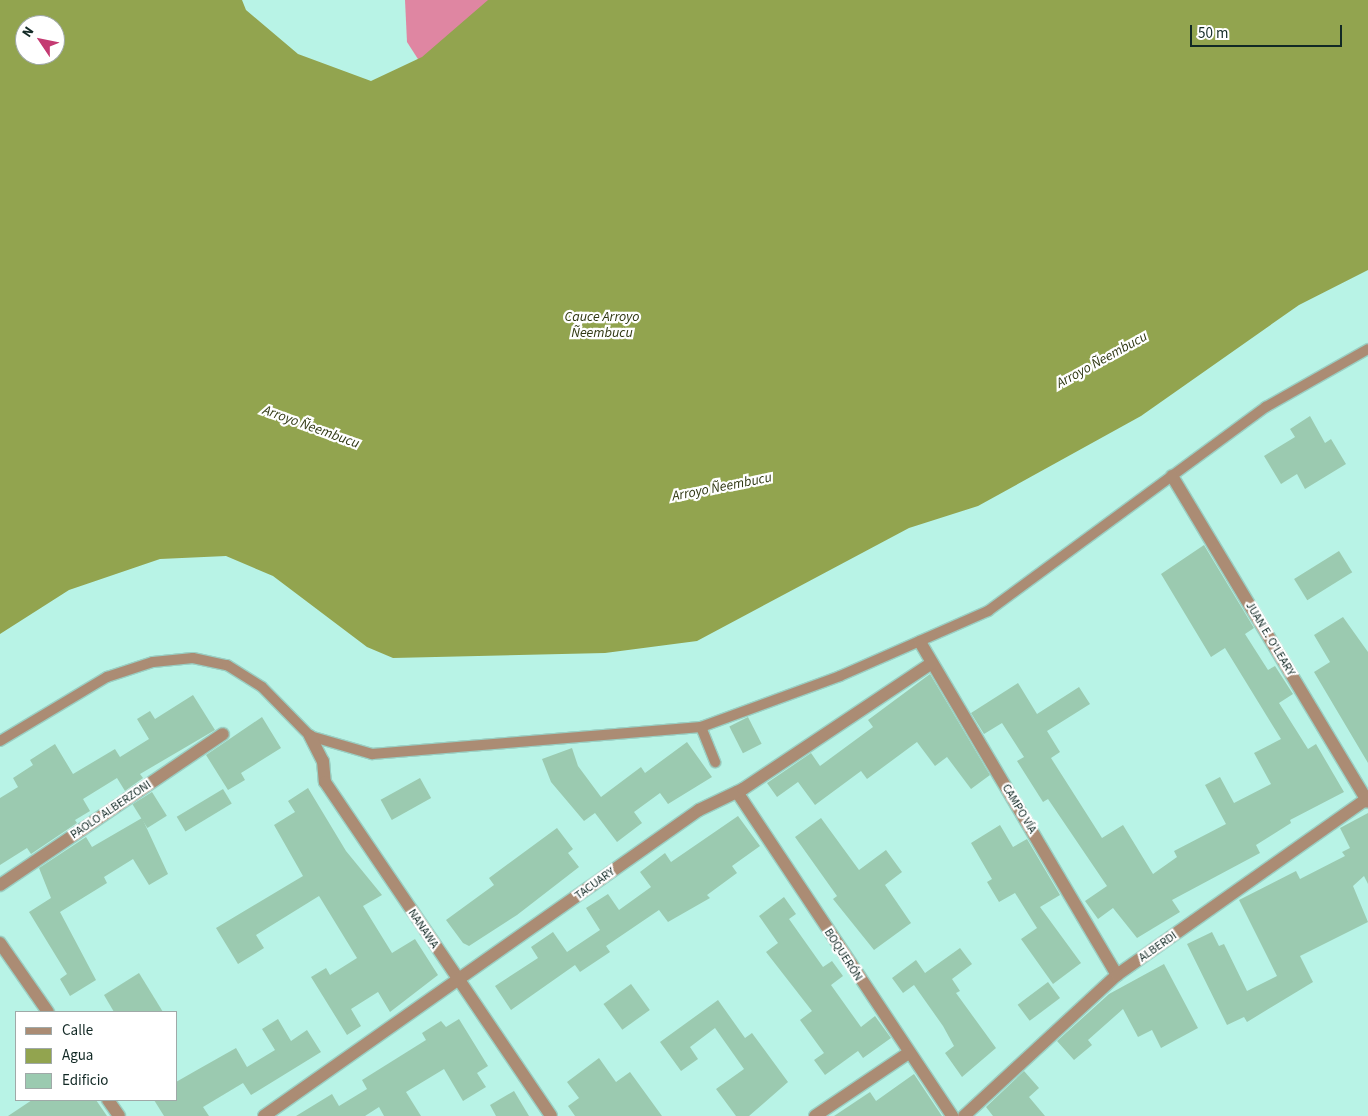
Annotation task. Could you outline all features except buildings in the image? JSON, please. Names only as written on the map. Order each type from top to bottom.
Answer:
[{"type":"street","name":"JUAN E. O'LEARY","points":[[1172,476],[1367,800]]},
{"type":"street","name":"CAMPO VÍA","points":[[920,642],[1118,975]]},
{"type":"street","name":"TACUARY","points":[[264,1116],[458,982],[699,810],[737,792],[932,663]]},
{"type":"street","name":"PAOLO ALBERZONI","points":[[0,885],[223,734]]},
{"type":"street","name":"NANAWA","points":[[310,736],[323,761],[324,782],[458,982],[551,1116]]},
{"type":"street","name":"BOQUERÓN","points":[[737,792],[907,1054],[952,1116]]},
{"type":"street","name":"ALBERDI","points":[[964,1116],[1118,975],[1367,800]]},
{"type":"street","points":[[0,943],[47,1011]]},
{"type":"street","points":[[815,1116],[907,1054]]},
{"type":"street","points":[[109,1101],[119,1116]]},
{"type":"lane","points":[[0,741],[107,677],[153,662],[193,658],[227,665],[262,687],[310,736],[372,754],[701,727],[920,642],[988,611],[1266,407],[1368,349]]},
{"type":"lane","points":[[701,727],[715,762]]},
{"type":"shaded area","points":[[405,0],[527,0],[425,70],[407,42]]},
{"type":"water","name":"Cauce Arroyo Ñeembucu","points":[[0,0],[242,0],[246,10],[298,54],[371,81],[422,57],[488,0],[1368,0],[1368,270],[1299,305],[1141,416],[978,506],[909,528],[697,641],[605,653],[393,658],[367,647],[273,576],[226,556],[160,559],[69,590],[0,634]]},
{"type":"water label","name":"Arroyo Ñeembucu","points":[[1102,360]]},
{"type":"water label","name":"Arroyo Ñeembucu","points":[[311,427]]},
{"type":"water label","name":"Arroyo Ñeembucu","points":[[722,487]]}]
